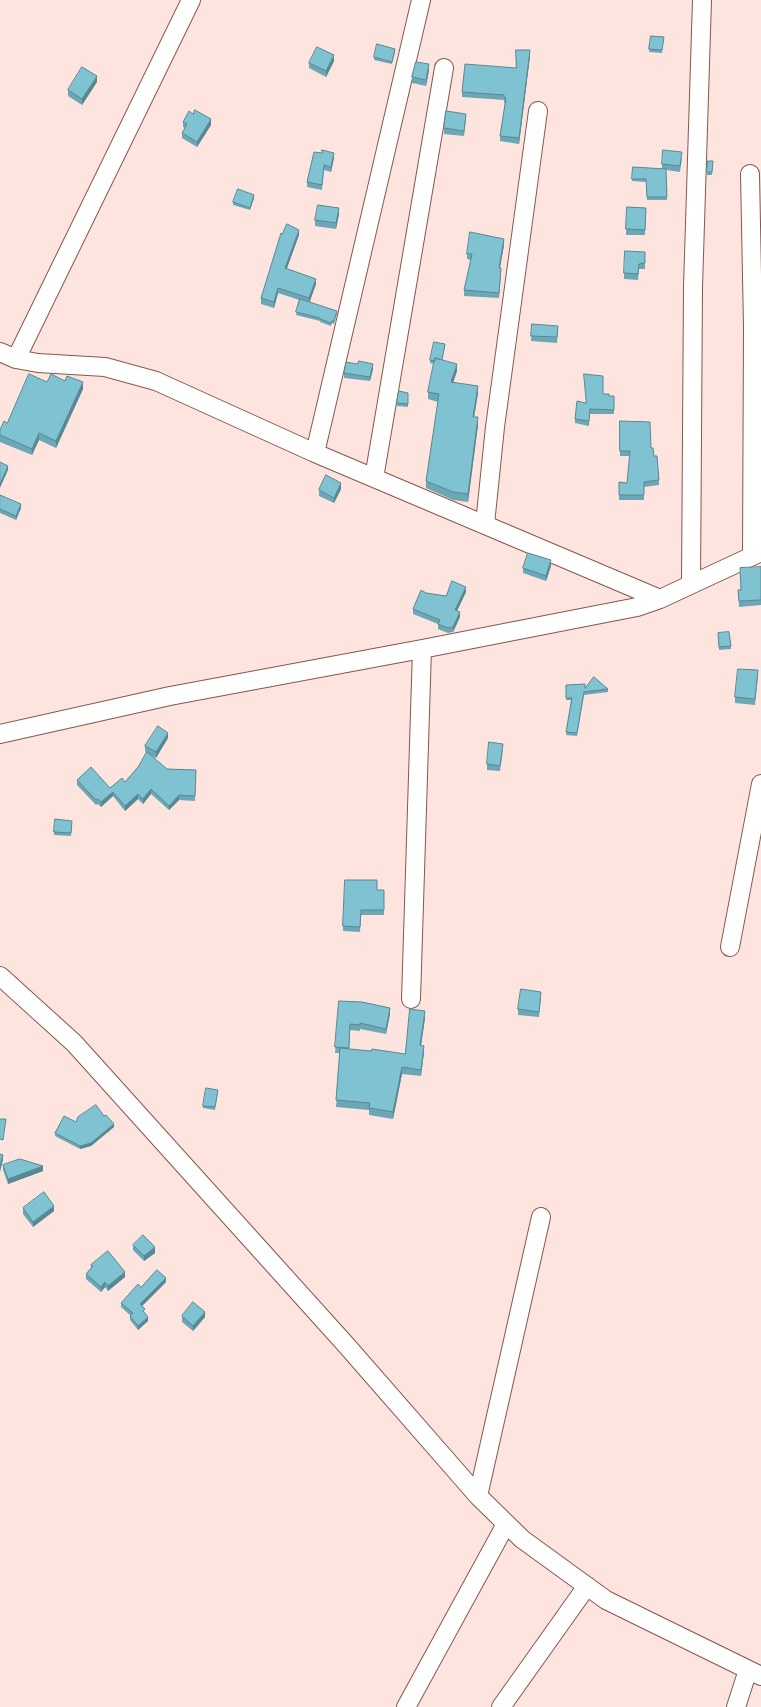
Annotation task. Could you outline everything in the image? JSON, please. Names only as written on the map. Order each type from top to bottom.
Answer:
[{"type":"street","points":[[191,0],[8,355],[38,363],[106,367],[156,381],[315,453],[660,599]]},
{"type":"street","points":[[315,453],[421,0]]},
{"type":"street","points":[[692,583],[693,287],[702,0]]},
{"type":"street","points":[[374,478],[444,68]]},
{"type":"street","points":[[485,524],[496,417],[538,111]]},
{"type":"street","points":[[0,734],[170,696],[637,607],[660,599],[756,554],[750,174]]},
{"type":"street","points":[[411,999],[422,649]]},
{"type":"street","points":[[730,947],[761,784]]},
{"type":"street","points":[[0,976],[74,1043],[347,1346],[478,1496],[522,1539],[606,1600],[755,1673],[736,1707]]},
{"type":"street","points":[[478,1496],[541,1216]]},
{"type":"street","points":[[406,1707],[506,1524]]},
{"type":"street","points":[[501,1707],[587,1586]]},
{"type":"building","points":[[651,36],[664,37],[662,50],[649,49]]},
{"type":"building","points":[[377,44],[395,49],[392,62],[374,57]]},
{"type":"building","points":[[317,47],[334,55],[326,71],[309,63]]},
{"type":"building","points":[[516,50],[530,50],[519,138],[500,136],[506,98],[504,95],[462,92],[465,64],[516,68]]},
{"type":"building","points":[[416,62],[429,64],[426,80],[412,77]]},
{"type":"building","points":[[82,67],[97,76],[82,99],[68,90]]},
{"type":"building","points":[[195,110],[211,119],[197,142],[182,133],[187,124],[183,122],[189,111],[193,114]]},
{"type":"building","points":[[446,111],[466,114],[464,131],[444,128]]},
{"type":"building","points":[[322,150],[334,153],[331,167],[324,165],[322,185],[307,182],[314,152],[322,153]]},
{"type":"building","points":[[663,150],[682,152],[680,166],[662,164]]},
{"type":"building","points":[[708,161],[713,161],[712,172],[707,172]]},
{"type":"building","points":[[633,167],[666,169],[667,197],[647,197],[646,179],[632,179]]},
{"type":"building","points":[[238,189],[254,195],[250,208],[233,202]]},
{"type":"building","points":[[318,205],[339,208],[336,223],[315,220]]},
{"type":"building","points":[[627,207],[646,208],[645,230],[626,229]]},
{"type":"building","points":[[287,224],[299,230],[285,268],[316,279],[309,298],[278,288],[274,302],[261,298],[281,233]]},
{"type":"building","points":[[470,232],[504,239],[499,268],[501,268],[499,293],[464,290],[472,254],[467,254]]},
{"type":"building","points":[[625,251],[645,252],[645,263],[639,264],[638,274],[624,273]]},
{"type":"building","points":[[300,299],[337,311],[334,321],[331,323],[296,312]]},
{"type":"building","points":[[532,324],[558,326],[557,337],[531,336]]},
{"type":"building","points":[[434,342],[445,344],[442,360],[435,358],[435,361],[430,360]]},
{"type":"building","points":[[435,358],[457,364],[451,382],[478,386],[473,417],[478,417],[468,494],[453,492],[426,481],[439,394],[428,392]]},
{"type":"building","points":[[359,361],[373,364],[370,377],[344,373],[346,362],[357,364]]},
{"type":"building","points":[[29,374],[47,382],[51,374],[65,381],[67,376],[83,382],[56,441],[39,433],[32,449],[0,435],[4,421],[7,423]]},
{"type":"building","points":[[584,374],[603,376],[603,394],[614,396],[614,410],[590,409],[589,421],[575,419],[577,401],[586,403]]},
{"type":"building","points":[[399,391],[408,393],[408,404],[397,403]]},
{"type":"building","points":[[620,421],[650,422],[651,448],[653,448],[654,456],[657,456],[659,480],[644,482],[644,495],[619,495],[619,482],[627,483],[630,451],[620,451]]},
{"type":"building","points":[[0,462],[8,466],[0,484]]},
{"type":"building","points":[[326,475],[341,483],[334,498],[319,490]]},
{"type":"building","points":[[0,495],[21,504],[16,516],[0,509]]},
{"type":"building","points":[[528,553],[551,560],[546,576],[523,568]]},
{"type":"building","points":[[761,567],[761,600],[739,601],[738,590],[741,590],[740,568]]},
{"type":"building","points":[[452,581],[466,587],[455,610],[460,612],[453,627],[448,628],[438,624],[440,620],[413,609],[421,590],[426,593],[446,596]]},
{"type":"building","points":[[729,632],[731,646],[719,647],[718,633]]},
{"type":"building","points":[[738,669],[758,670],[755,699],[735,697]]},
{"type":"building","points":[[594,677],[608,689],[584,692],[577,733],[566,732],[572,698],[566,698],[566,685],[585,684],[585,688]]},
{"type":"building","points":[[158,726],[168,733],[156,752],[145,746]]},
{"type":"building","points":[[489,742],[503,744],[500,766],[487,764]]},
{"type":"building","points":[[147,752],[167,769],[196,770],[195,796],[179,795],[169,806],[151,789],[143,799],[138,794],[125,806],[113,792],[101,802],[98,799],[96,800],[77,780],[91,767],[110,788],[122,778],[125,782],[138,767]]},
{"type":"building","points":[[55,819],[72,821],[71,833],[54,832]]},
{"type":"building","points":[[345,880],[377,880],[377,890],[384,890],[384,910],[361,910],[360,927],[343,926]]},
{"type":"building","points":[[521,989],[541,992],[539,1012],[518,1009]]},
{"type":"building","points":[[339,1001],[362,1002],[390,1008],[386,1029],[360,1023],[360,1025],[350,1024],[349,1048],[335,1047]]},
{"type":"building","points":[[410,1009],[425,1011],[420,1045],[424,1046],[421,1070],[402,1067],[393,1112],[369,1108],[370,1103],[336,1100],[340,1048],[371,1051],[372,1049],[405,1054]]},
{"type":"building","points":[[206,1088],[218,1090],[215,1107],[203,1106]]},
{"type":"building","points":[[96,1105],[104,1116],[106,1115],[114,1124],[91,1143],[80,1146],[55,1133],[64,1116],[76,1122],[78,1117]]},
{"type":"building","points":[[0,1119],[6,1119],[3,1140],[0,1139]]},
{"type":"building","points":[[0,1154],[3,1155],[0,1166]]},
{"type":"building","points":[[20,1159],[43,1166],[8,1179],[3,1165]]},
{"type":"building","points":[[44,1192],[54,1206],[33,1222],[23,1208]]},
{"type":"building","points":[[143,1235],[155,1247],[144,1256],[133,1245]]},
{"type":"building","points":[[108,1251],[125,1272],[108,1286],[105,1282],[101,1287],[86,1274],[93,1266],[91,1265]]},
{"type":"building","points":[[157,1270],[166,1278],[140,1304],[145,1309],[143,1311],[148,1317],[138,1326],[130,1316],[133,1313],[121,1303],[138,1284],[141,1287]]},
{"type":"building","points":[[193,1302],[205,1312],[193,1326],[182,1316]]}]
